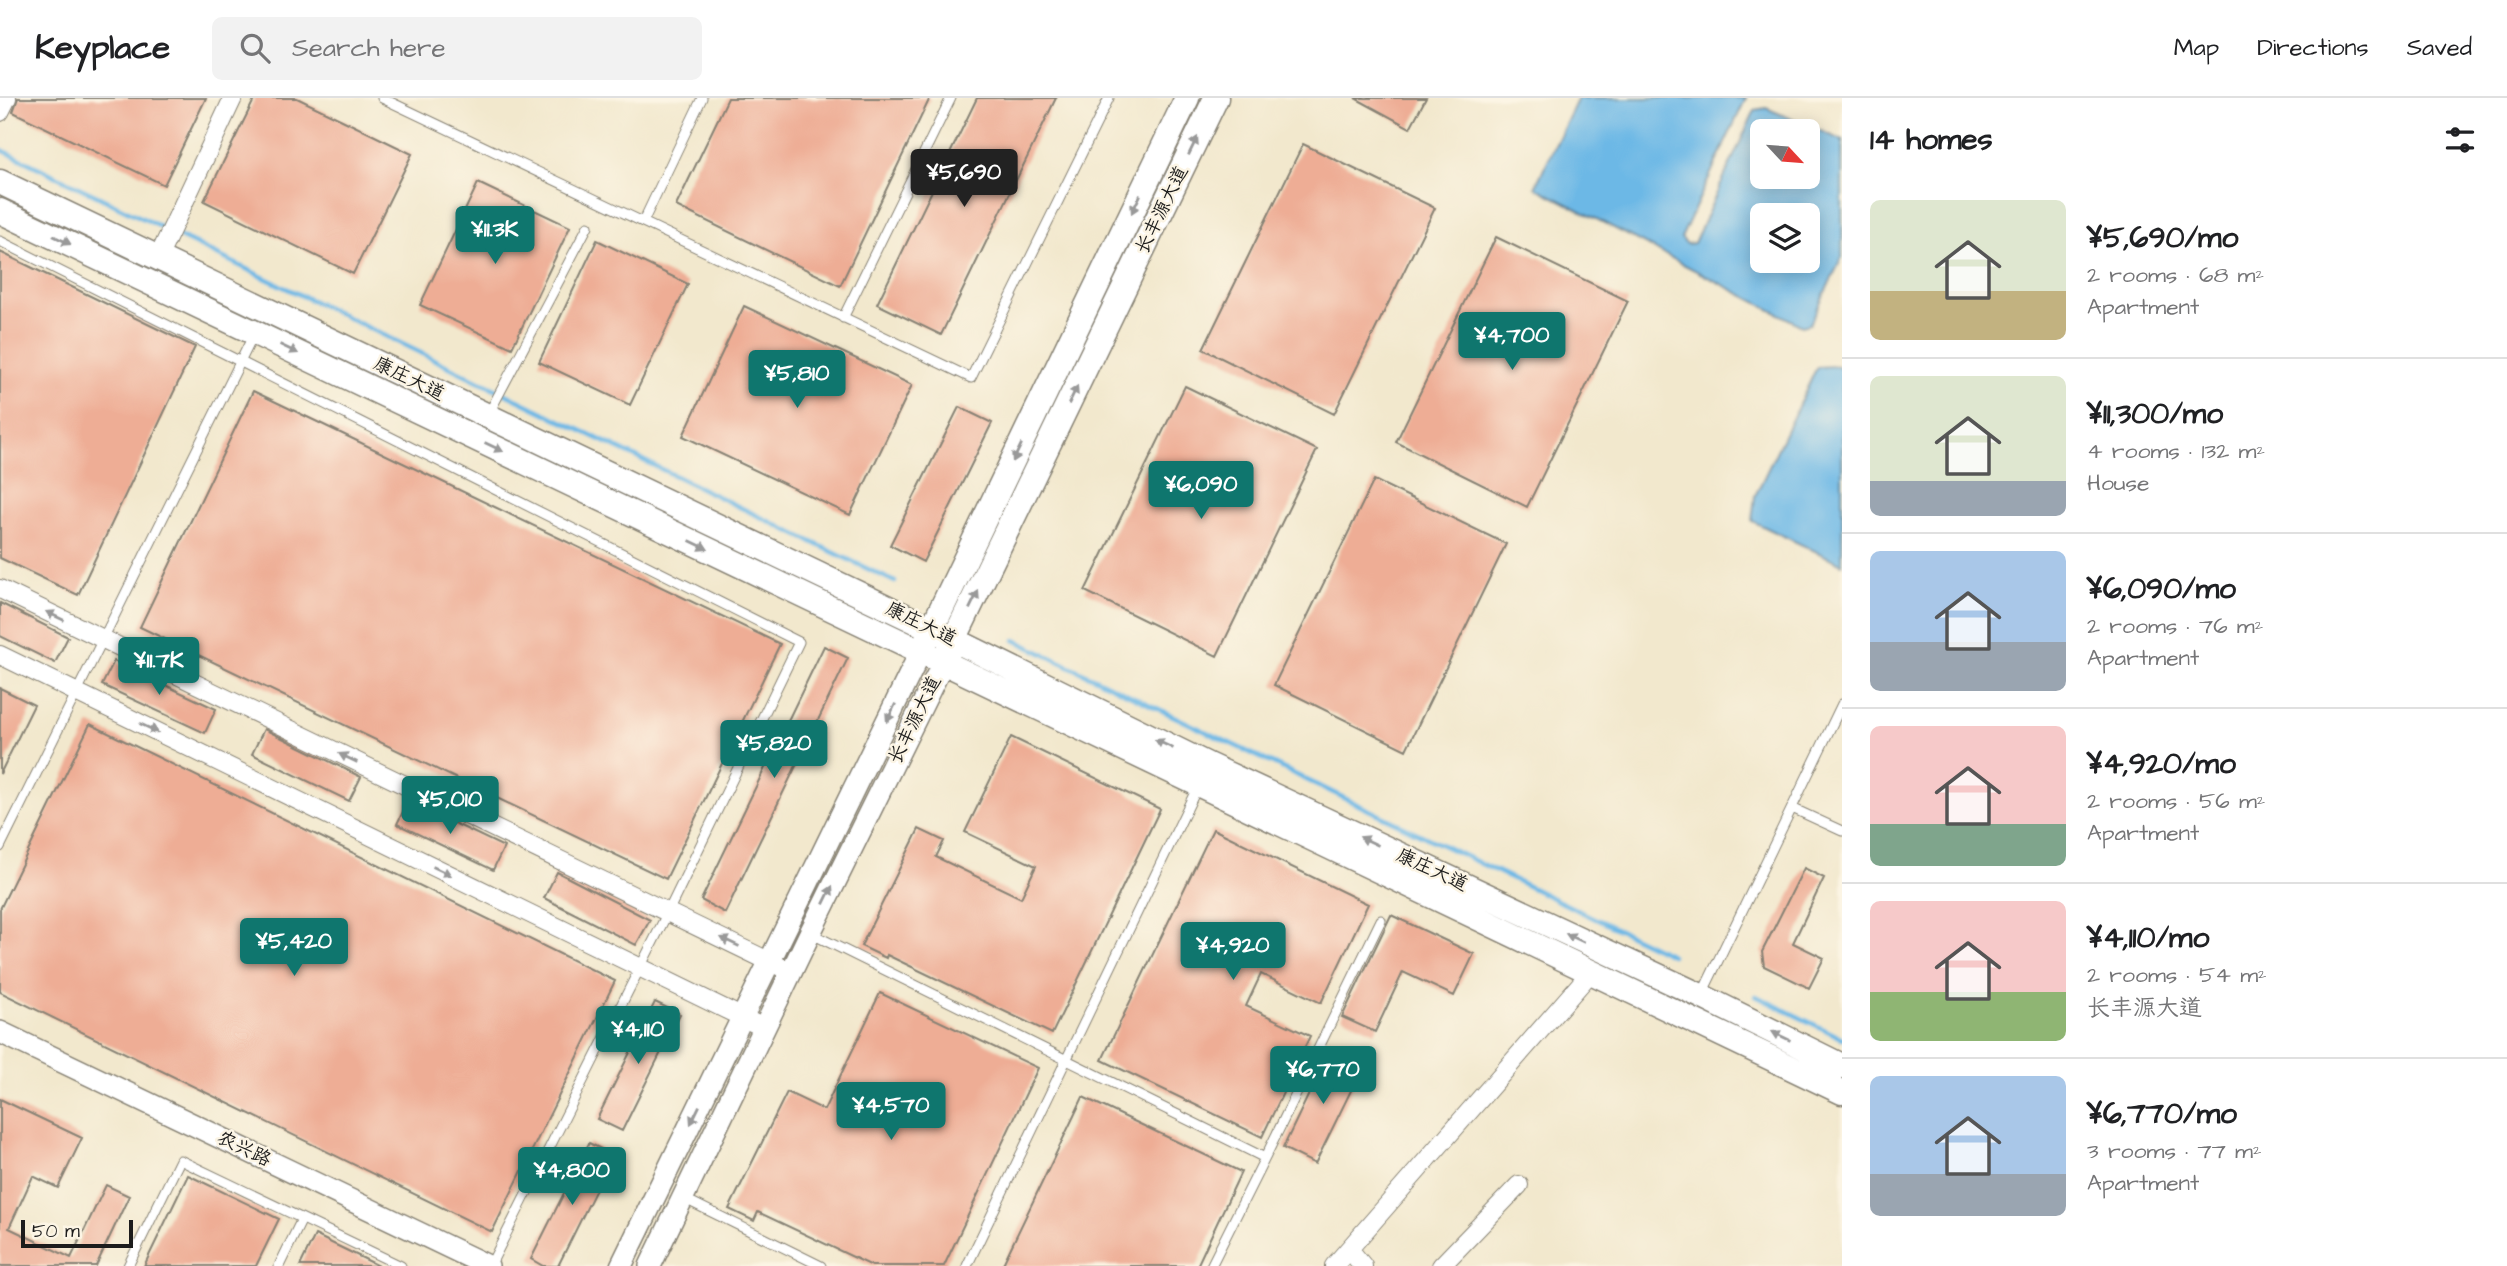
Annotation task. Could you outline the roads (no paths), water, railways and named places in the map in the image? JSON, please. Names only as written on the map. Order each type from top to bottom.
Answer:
[{"type":"main road","name":"长丰源大道","points":[[938,646],[1187,98]]},
{"type":"main road","name":"长丰源大道","points":[[938,646],[1216,98]]},
{"type":"main road","name":"康庄大道","points":[[0,182],[164,247],[492,406],[938,646]]},
{"type":"main road","name":"康庄大道","points":[[0,211],[255,333],[938,646],[1203,775],[1591,972],[1842,1092]]},
{"type":"main road","name":"康庄大道","points":[[1203,775],[1701,996],[1842,1066]]},
{"type":"street","points":[[0,112],[6,98]]},
{"type":"street","points":[[164,247],[233,98]]},
{"type":"street","points":[[0,589],[791,972]]},
{"type":"street","name":"长丰源大道","points":[[650,1266],[810,933],[938,646]]},
{"type":"street","name":"长丰源大道","points":[[621,1266],[770,962],[938,646]]},
{"type":"street","points":[[0,654],[764,1028]]},
{"type":"street","points":[[1334,1266],[1591,972]]},
{"type":"street","name":"农兴路","points":[[0,1032],[489,1266]]},
{"type":"street","points":[[1441,1266],[1519,1185]]},
{"type":"street","points":[[1349,1249],[1363,1266]]},
{"type":"lane","points":[[382,98],[971,378],[1109,98]]},
{"type":"lane","points":[[643,222],[702,98]]},
{"type":"lane","points":[[844,317],[950,98]]},
{"type":"lane","points":[[492,406],[588,226]]},
{"type":"lane","points":[[0,240],[799,642],[668,912],[489,1266]]},
{"type":"lane","points":[[0,847],[255,333]]},
{"type":"lane","points":[[1701,996],[1842,704]]},
{"type":"lane","points":[[967,1266],[1203,775]]},
{"type":"lane","points":[[1792,808],[1842,831]]},
{"type":"lane","points":[[1211,1266],[1381,920]]},
{"type":"lane","points":[[810,933],[1265,1158]]},
{"type":"lane","points":[[128,1266],[180,1160],[401,1266]]},
{"type":"lane","points":[[682,1198],[821,1266]]},
{"type":"lane","points":[[279,1266],[302,1219]]},
{"type":"water","points":[[1578,98],[1746,98],[1681,238],[1687,244],[1694,243],[1750,121],[1750,189],[1820,189],[1820,131],[1842,140],[1842,257],[1810,324],[1802,326],[1535,187]]},
{"type":"water","points":[[1766,108],[1792,119],[1751,119],[1755,110]]},
{"type":"water","points":[[1836,366],[1842,369],[1842,564],[1752,521],[1755,496],[1817,367]]},
{"type":"waterway","points":[[0,149],[167,230]]},
{"type":"waterway","points":[[174,234],[895,582]]},
{"type":"waterway","points":[[1015,640],[1671,955]]},
{"type":"waterway","points":[[1756,996],[1842,1038]]}]
